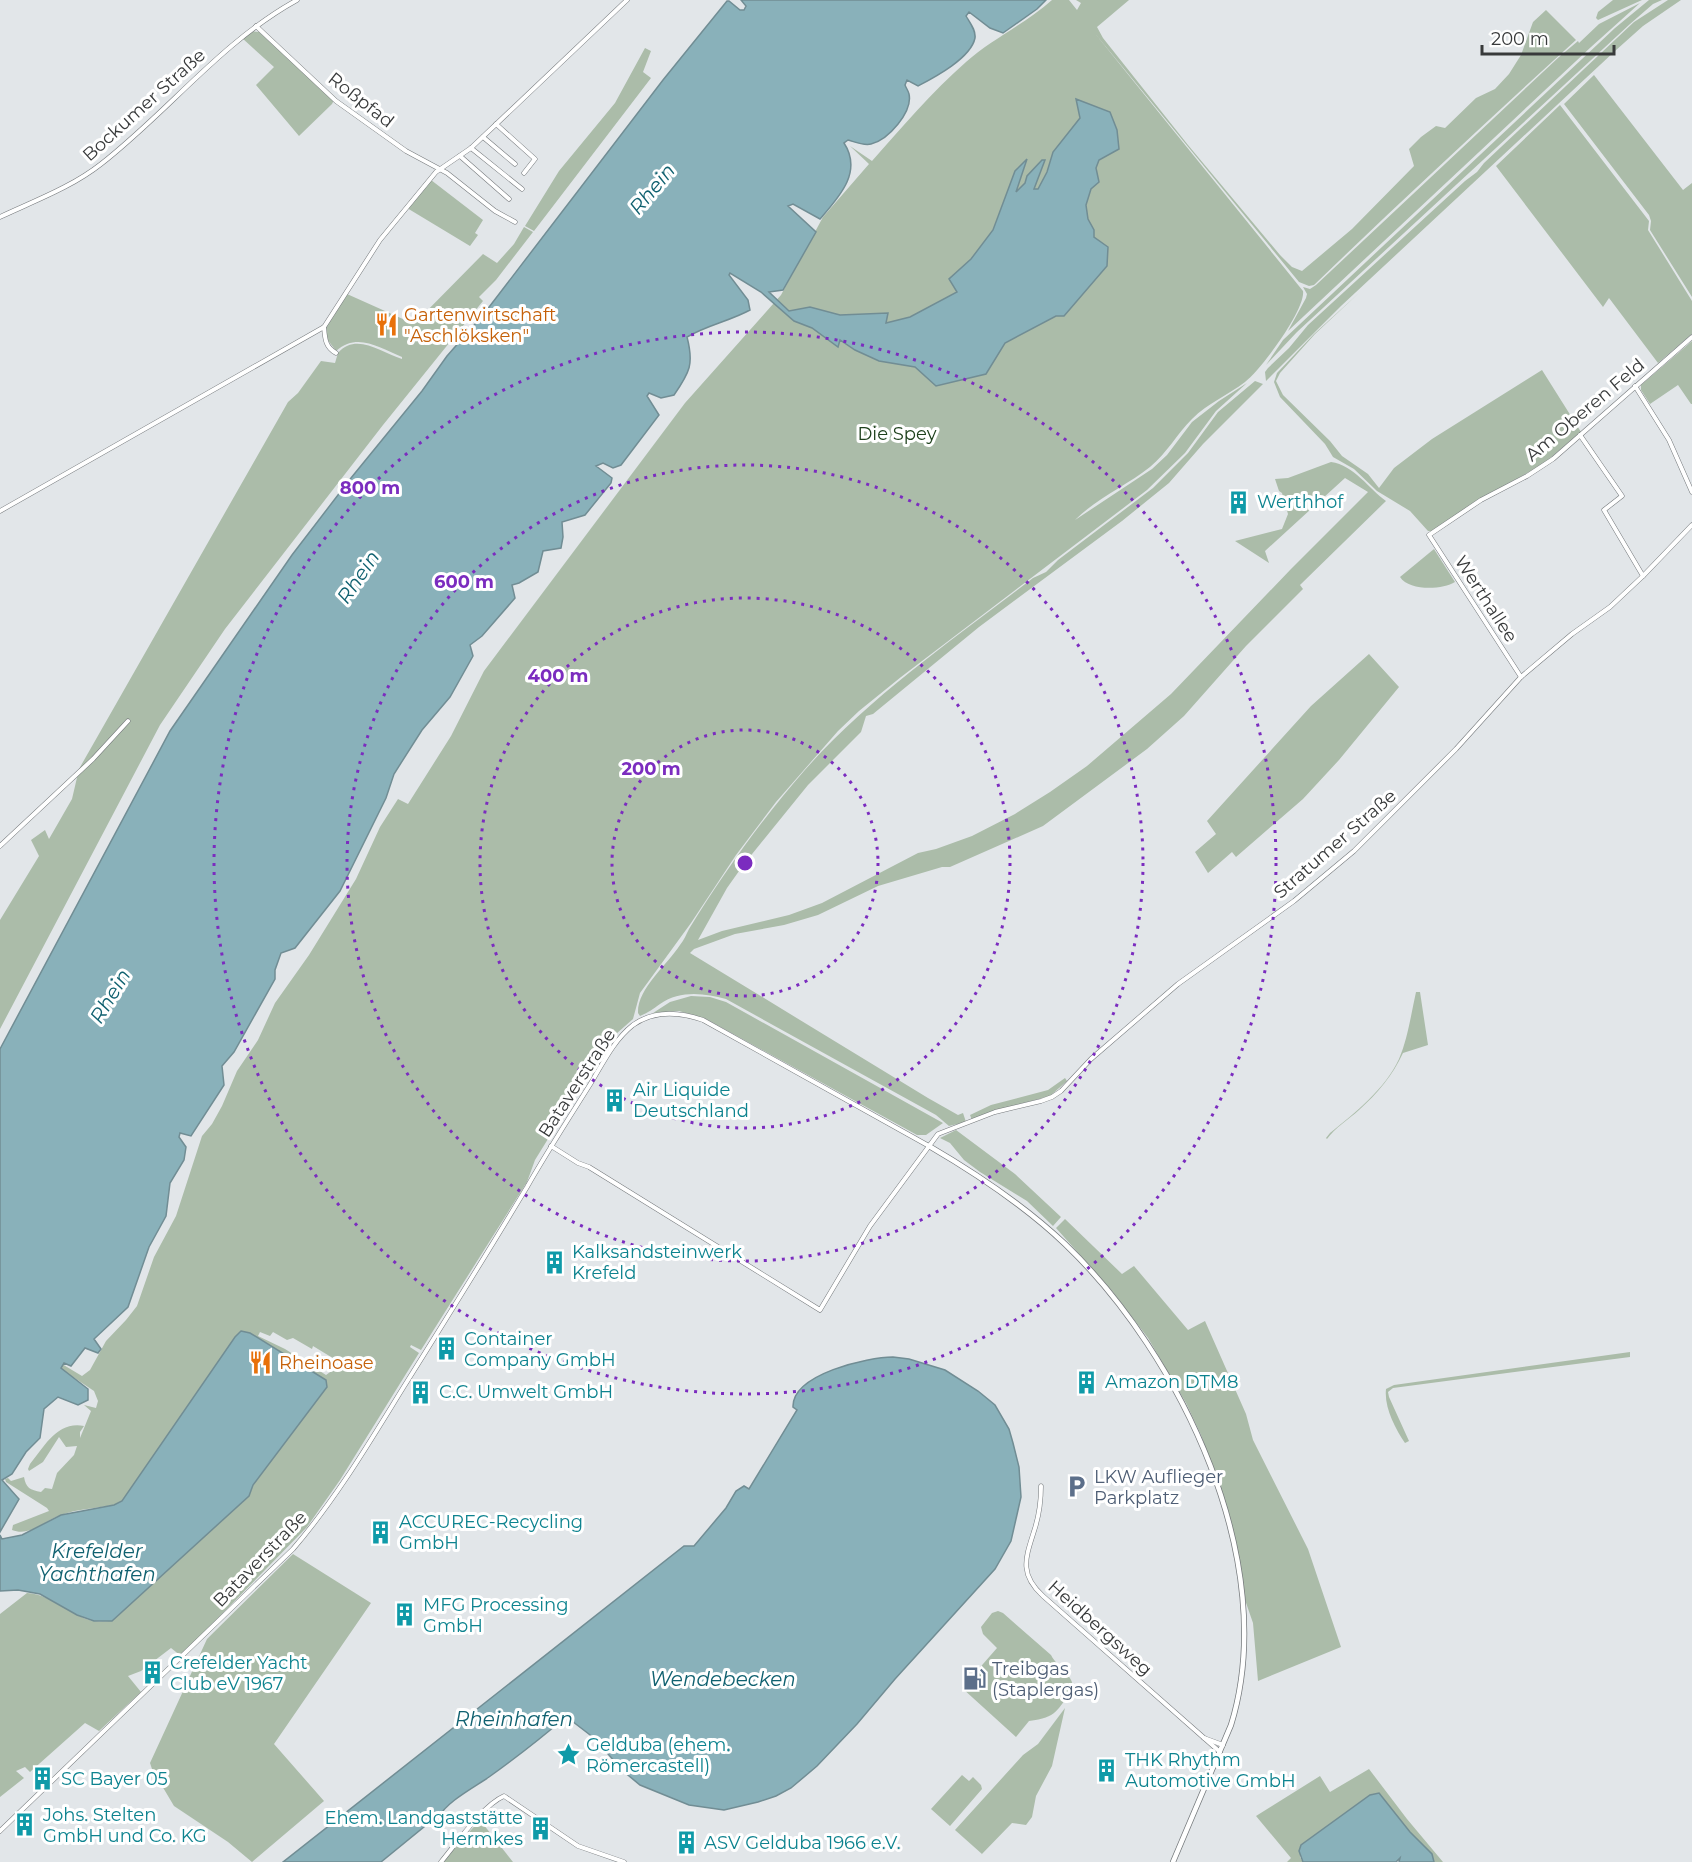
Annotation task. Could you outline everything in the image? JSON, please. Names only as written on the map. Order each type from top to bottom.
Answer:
[{"type":"street","name":"Bockumer Straße","points":[[0,217],[68,184],[100,165],[225,51],[256,26],[297,0]]},
{"type":"street","points":[[0,511],[324,327],[380,240],[440,169],[471,148],[627,0]]},
{"type":"street","name":"Roßpfad","points":[[256,26],[336,100],[397,144],[461,183],[495,211],[516,222]]},
{"type":"street","points":[[496,124],[535,159],[524,172]]},
{"type":"street","points":[[483,137],[515,164]]},
{"type":"street","points":[[471,148],[522,189]]},
{"type":"street","points":[[460,156],[509,199]]},
{"type":"street","points":[[324,327],[326,344],[336,353]]},
{"type":"street","name":"Am Oberen Feld","points":[[1429,535],[1481,500],[1542,467],[1692,337]]},
{"type":"street","points":[[1635,386],[1669,440],[1692,492]]},
{"type":"street","points":[[1580,435],[1622,496],[1604,510],[1644,576]]},
{"type":"street","name":"Stratumer Straße","points":[[551,1146],[820,1310],[870,1226],[943,1130],[962,1126],[1010,1107],[1041,1101],[1061,1090],[1091,1059],[1185,979],[1294,901],[1354,851],[1456,749],[1521,677],[1572,634],[1610,607],[1644,576],[1692,525]]},
{"type":"street","name":"Werthallee","points":[[1429,535],[1521,677]]},
{"type":"street","points":[[0,846],[93,759],[128,721]]},
{"type":"street","name":"Bataverstraße","points":[[0,1832],[293,1549],[324,1511],[622,1035],[645,1019],[668,1013],[702,1020],[971,1171],[1010,1198],[1065,1245],[1112,1296],[1138,1330],[1164,1370],[1199,1438],[1218,1490],[1232,1539],[1242,1596],[1243,1671],[1237,1705],[1223,1745]]},
{"type":"street","name":"Heidbergsweg","points":[[1041,1486],[1038,1516],[1025,1564],[1030,1582],[1220,1752]]},
{"type":"street","name":"Heidbergsweg","points":[[1198,1734],[1223,1745]]},
{"type":"street","points":[[1173,1862],[1223,1745]]},
{"type":"street","points":[[441,1862],[486,1809],[504,1796],[578,1846],[624,1862]]},
{"type":"green space","name":"Die Spey","points":[[1052,0],[1069,0],[1077,10],[1081,3],[1076,0],[1129,0],[1097,27],[1103,38],[1280,255],[1292,267],[1302,271],[1352,229],[1414,166],[1409,149],[1421,137],[1436,126],[1445,128],[1476,98],[1495,89],[1509,74],[1521,55],[1533,22],[1546,10],[1576,40],[1314,285],[1309,286],[1299,282],[1093,31],[1303,291],[1302,300],[1290,325],[1271,353],[1245,382],[1198,413],[1150,467],[1093,505],[1075,520],[1152,469],[1167,455],[1192,422],[1247,383],[1216,411],[1185,453],[1147,490],[901,677],[838,731],[776,802],[736,855],[691,923],[640,993],[633,1019],[616,1034],[566,1110],[559,1109],[564,1113],[535,1160],[527,1182],[421,1350],[411,1345],[410,1347],[419,1353],[340,1480],[307,1527],[181,1656],[171,1648],[141,1671],[128,1676],[141,1692],[99,1731],[85,1723],[30,1772],[25,1767],[16,1771],[24,1778],[0,1797],[0,1614],[27,1593],[45,1597],[84,1618],[95,1621],[112,1621],[249,1496],[253,1485],[327,1387],[326,1380],[250,1333],[241,1331],[122,1501],[114,1505],[67,1513],[31,1530],[19,1532],[12,1530],[13,1525],[49,1511],[6,1482],[5,1479],[8,1478],[11,1481],[24,1477],[27,1486],[31,1489],[41,1492],[45,1488],[52,1489],[57,1473],[74,1455],[77,1446],[66,1447],[59,1437],[43,1462],[29,1471],[30,1464],[52,1436],[66,1427],[84,1426],[80,1432],[80,1438],[91,1411],[84,1405],[96,1408],[98,1401],[94,1391],[57,1365],[62,1364],[82,1376],[90,1370],[106,1341],[137,1306],[154,1257],[176,1216],[202,1136],[222,1106],[237,1071],[258,1040],[275,1003],[309,955],[356,879],[380,827],[398,799],[408,804],[451,736],[484,671],[685,403],[781,295],[823,217],[869,164],[850,146],[872,161],[953,73],[987,46]],"holes":[[[260,1332],[270,1336],[273,1332],[287,1340],[293,1338],[312,1349],[313,1346],[340,1365],[326,1375],[285,1349],[258,1336]]]},
{"type":"green space","points":[[1613,0],[1642,0],[1598,20],[1596,18],[1598,12]]},
{"type":"green space","points":[[1649,0],[1662,0],[1653,4],[1630,24],[1297,332],[1266,365],[1283,340],[1615,28]]},
{"type":"green space","points":[[1668,0],[1681,0],[1643,26],[1615,51],[1341,306],[1266,381],[1265,372],[1268,368],[1308,325],[1477,172],[1634,22]]},
{"type":"green space","points":[[1640,3],[1288,331],[1306,298],[1307,294],[1303,287],[1310,289],[1316,285],[1559,57],[1578,41],[1579,43],[1599,24]]},
{"type":"green space","points":[[251,31],[259,32],[334,100],[299,136],[256,85],[274,67],[242,38]]},
{"type":"green space","points":[[645,48],[651,51],[643,72],[651,78],[534,231],[525,226],[559,171],[615,103]]},
{"type":"green space","points":[[1594,75],[1683,190],[1692,183],[1692,297],[1650,230],[1649,215],[1564,104]]},
{"type":"green space","points":[[1560,105],[1649,221],[1648,230],[1692,301],[1692,334],[1658,363],[1609,298],[1603,307],[1496,166]]},
{"type":"green space","points":[[431,180],[483,220],[475,233],[478,235],[470,246],[407,208]]},
{"type":"green space","points":[[524,227],[533,232],[496,280],[479,297],[483,301],[383,425],[225,629],[160,725],[0,1029],[0,920],[39,856],[31,840],[45,830],[49,839],[72,799],[79,769],[288,402],[298,393],[321,361],[335,363],[338,353],[345,347],[361,344],[402,359],[377,346],[360,342],[344,345],[336,351],[327,339],[326,326],[347,294],[414,324],[483,254],[497,263],[514,244]]},
{"type":"green space","points":[[1359,293],[1315,334],[1280,373],[1276,381],[1283,395],[1330,441],[1342,456],[1368,474],[1379,488],[1394,468],[1432,439],[1542,370],[1581,432],[1542,465],[1480,499],[1432,531],[1428,531],[1410,511],[1377,491],[1354,469],[1333,457],[1325,444],[1280,397],[1274,382],[1277,373],[1314,334]]},
{"type":"green space","points":[[1692,341],[1692,404],[1678,385],[1650,404],[1641,390],[1641,385]]},
{"type":"green space","points":[[1255,381],[1263,384],[1203,444],[1169,483],[1122,521],[979,627],[873,714],[866,716],[861,732],[808,785],[744,864],[727,888],[698,940],[722,931],[789,915],[822,903],[918,853],[972,836],[1015,814],[1087,766],[1171,694],[1368,492],[1345,478],[1265,551],[1269,563],[1235,541],[1282,529],[1288,514],[1275,479],[1288,478],[1331,462],[1347,468],[1386,501],[1300,585],[1303,589],[1246,646],[1184,716],[1147,749],[1043,826],[950,867],[942,867],[878,886],[818,915],[784,925],[735,934],[694,949],[690,953],[928,1098],[958,1115],[963,1113],[966,1122],[949,1126],[936,1115],[726,999],[701,994],[676,996],[640,1016],[639,1004],[647,986],[681,943],[729,868],[773,808],[830,744],[914,669],[1033,578],[1046,572],[1058,560],[1153,488],[1188,453],[1218,412]]},
{"type":"green space","points":[[1434,549],[1455,582],[1442,587],[1426,588],[1404,582],[1400,577]]},
{"type":"green space","points":[[1369,654],[1399,687],[1339,760],[1303,799],[1236,857],[1232,852],[1208,873],[1195,852],[1216,834],[1207,821],[1311,706]]},
{"type":"green space","points":[[1416,992],[1420,992],[1428,1045],[1403,1053],[1394,1069],[1389,1076],[1369,1100],[1393,1070],[1405,1043]]},
{"type":"green space","points":[[691,996],[710,997],[726,1002],[943,1123],[926,1135],[917,1135],[706,1019],[679,1011],[653,1013],[670,1002]]},
{"type":"green space","points":[[1065,1078],[1067,1081],[1050,1096],[990,1112],[972,1120],[970,1115],[991,1105],[1048,1090]]},
{"type":"green space","points":[[1369,1100],[1327,1139],[1330,1133],[1349,1117]]},
{"type":"green space","points":[[956,1130],[1015,1174],[1061,1217],[1053,1226],[1027,1201],[980,1172],[964,1160],[950,1143],[940,1138]]},
{"type":"green space","points":[[1065,1219],[1122,1274],[1134,1266],[1188,1330],[1205,1321],[1246,1414],[1253,1440],[1308,1549],[1341,1647],[1258,1681],[1253,1623],[1244,1597],[1234,1539],[1201,1435],[1186,1403],[1148,1338],[1112,1291],[1056,1228]]},
{"type":"green space","points":[[1630,1352],[1630,1357],[1393,1388],[1388,1392],[1389,1397],[1409,1441],[1405,1443],[1388,1410],[1386,1389],[1394,1385]]},
{"type":"green space","points":[[293,1554],[371,1603],[274,1744],[324,1801],[252,1862],[228,1842],[174,1806],[150,1763],[207,1639]]},
{"type":"green space","points":[[998,1611],[1051,1655],[1073,1684],[1073,1689],[1056,1712],[1029,1721],[1016,1737],[962,1688],[997,1648],[983,1634],[981,1627],[992,1613]]},
{"type":"green space","points":[[1065,1708],[1052,1766],[1036,1796],[1032,1817],[1026,1825],[1012,1823],[982,1854],[955,1830],[1023,1755],[1038,1744]]},
{"type":"green space","points":[[1369,1769],[1443,1862],[1434,1862],[1432,1854],[1410,1832],[1379,1793],[1370,1795],[1301,1845],[1300,1857],[1303,1862],[1287,1862],[1291,1858],[1256,1816],[1320,1776],[1330,1792]]},
{"type":"green space","points":[[962,1775],[969,1781],[973,1777],[982,1789],[950,1826],[931,1809]]},
{"type":"green space","points":[[480,1820],[513,1862],[442,1862]]},
{"type":"water","name":"Rhein","points":[[741,0],[1046,0],[1003,33],[990,28],[969,12],[966,16],[974,29],[975,38],[967,53],[934,78],[918,86],[907,80],[905,85],[909,101],[907,109],[898,124],[885,137],[868,144],[848,140],[844,143],[851,164],[850,174],[841,193],[820,219],[793,204],[788,206],[816,232],[783,290],[769,292],[789,311],[810,307],[840,315],[888,313],[886,323],[910,317],[957,292],[949,279],[971,259],[993,230],[1015,171],[1027,159],[1016,192],[1025,183],[1027,176],[1042,160],[1045,160],[1034,189],[1038,189],[1047,172],[1053,152],[1080,118],[1076,99],[1110,112],[1117,130],[1119,149],[1099,160],[1096,168],[1099,182],[1091,189],[1086,205],[1094,237],[1108,247],[1107,266],[1064,316],[1056,316],[1005,343],[986,374],[936,386],[915,367],[879,361],[840,340],[838,347],[812,328],[794,321],[761,292],[730,273],[729,275],[748,300],[750,310],[687,337],[690,354],[689,367],[674,395],[661,398],[649,393],[647,396],[659,415],[621,465],[613,468],[603,463],[596,466],[612,478],[611,483],[585,515],[562,522],[561,548],[543,551],[538,572],[512,585],[515,598],[482,636],[470,645],[473,656],[450,697],[422,730],[394,774],[386,798],[340,891],[295,948],[281,953],[275,970],[275,979],[234,1052],[222,1066],[224,1085],[191,1136],[180,1133],[179,1137],[186,1147],[184,1160],[170,1183],[166,1216],[149,1247],[128,1307],[94,1339],[101,1349],[98,1353],[85,1348],[71,1366],[64,1363],[61,1368],[88,1389],[88,1400],[78,1405],[58,1397],[44,1409],[40,1438],[26,1452],[12,1474],[2,1480],[19,1499],[0,1532],[0,1049],[170,731],[292,555],[447,356],[483,315],[663,80],[727,1],[740,10],[744,10],[746,6]]},
{"type":"water","name":"Krefelder Yachthafen","points":[[241,1331],[250,1333],[326,1380],[327,1387],[253,1485],[249,1496],[112,1621],[94,1621],[77,1615],[40,1594],[18,1590],[0,1591],[0,1535],[2,1539],[22,1535],[61,1515],[114,1505],[122,1501]]},
{"type":"water","name":"Wendebecken","points":[[893,1357],[909,1359],[945,1370],[995,1405],[1009,1429],[1019,1467],[1021,1497],[1011,1541],[995,1569],[857,1724],[817,1766],[791,1788],[758,1802],[724,1810],[689,1805],[640,1785],[623,1771],[594,1738],[568,1718],[562,1720],[508,1763],[454,1800],[439,1817],[381,1862],[283,1862],[684,1546],[694,1546],[726,1508],[736,1491],[744,1486],[749,1489],[797,1410],[793,1407],[796,1395],[805,1385],[850,1364]]},
{"type":"water","points":[[1379,1793],[1410,1832],[1432,1854],[1434,1862],[1399,1862],[1400,1858],[1396,1862],[1303,1862],[1299,1851],[1301,1845],[1370,1795]]},
{"type":"place","name":"Gartenwirtschaft \"Aschlöksken\"","points":[[386,325]]},
{"type":"place","name":"Werthhof","points":[[1239,502]]},
{"type":"place","name":"Air Liquide Deutschland","points":[[615,1100]]},
{"type":"place","name":"Kalksandsteinwerk Krefeld","points":[[554,1262]]},
{"type":"place","name":"Container Company GmbH","points":[[446,1349]]},
{"type":"place","name":"Rheinoase","points":[[261,1363]]},
{"type":"place","name":"Amazon DTM8","points":[[1087,1382]]},
{"type":"place","name":"C.C. Umwelt GmbH","points":[[421,1392]]},
{"type":"place","name":"LKW Auflieger Parkplatz","points":[[1076,1487]]},
{"type":"place","name":"ACCUREC-Recycling GmbH","points":[[381,1532]]},
{"type":"place","name":"MFG Processing GmbH","points":[[405,1615]]},
{"type":"place","name":"Crefelder Yacht Club eV 1967","points":[[152,1673]]},
{"type":"place","name":"Treibgas (Staplergas)","points":[[974,1679]]},
{"type":"place","name":"Gelduba (ehem. Römercastell)","points":[[568,1755]]},
{"type":"place","name":"THK Rhythm Automotive GmbH","points":[[1107,1770]]},
{"type":"place","name":"SC Bayer 05","points":[[43,1779]]},
{"type":"place","name":"Johs. Stelten GmbH und Co. KG","points":[[25,1825]]},
{"type":"place","name":"Ehem. Landgaststätte Hermkes","points":[[541,1828]]},
{"type":"place","name":"ASV Gelduba 1966 e.V.","points":[[686,1843]]},
{"type":"water label","name":"Rheinhafen","points":[[514,1719]]}]
